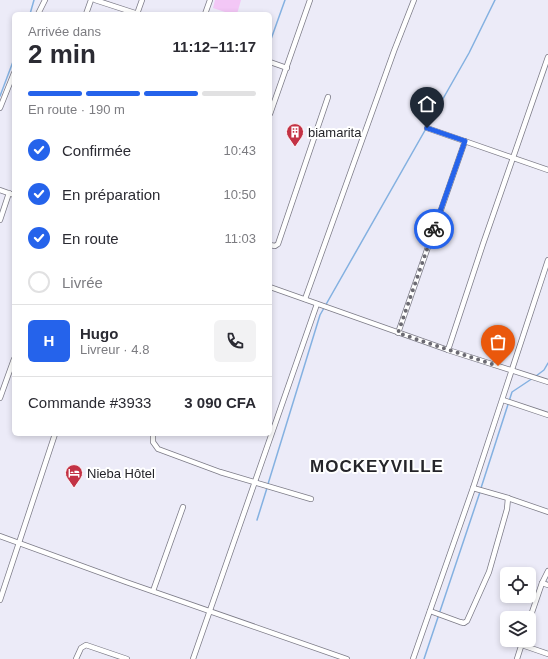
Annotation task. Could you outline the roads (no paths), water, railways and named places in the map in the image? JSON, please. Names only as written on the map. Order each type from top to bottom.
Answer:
[{"type":"street","points":[[39,12],[45,0]]},
{"type":"street","points":[[87,12],[91,0]]},
{"type":"street","points":[[95,0],[131,12]]},
{"type":"street","points":[[138,12],[142,0]]},
{"type":"street","points":[[206,12],[210,0]]},
{"type":"street","points":[[272,109],[310,0]]},
{"type":"street","points":[[305,299],[394,51],[414,0]]},
{"type":"street","points":[[448,350],[548,57]]},
{"type":"street","points":[[272,63],[287,68]]},
{"type":"street","points":[[0,108],[12,78]]},
{"type":"street","points":[[272,245],[276,246],[278,244],[328,97]]},
{"type":"street","points":[[427,128],[548,170]]},
{"type":"street","points":[[398,333],[465,141]]},
{"type":"street","points":[[0,190],[12,194],[0,220]]},
{"type":"street","points":[[413,659],[473,488],[548,260]]},
{"type":"street","points":[[272,288],[398,333],[548,382]]},
{"type":"street","points":[[272,434],[317,304]]},
{"type":"street","points":[[1,395],[12,365]]},
{"type":"street","points":[[502,400],[548,415]]},
{"type":"street","points":[[0,600],[54,436]]},
{"type":"street","points":[[153,436],[153,442],[158,449],[220,472],[311,500]]},
{"type":"street","points":[[193,659],[271,436]]},
{"type":"street","points":[[473,488],[548,512]]},
{"type":"street","points":[[430,611],[460,622],[464,623],[467,621],[489,572],[507,509],[508,498]]},
{"type":"street","points":[[153,591],[183,506]]},
{"type":"street","points":[[0,536],[337,657],[347,659]]},
{"type":"street","points":[[532,611],[542,583],[548,571]]},
{"type":"street","points":[[542,583],[548,585]]},
{"type":"street","points":[[76,659],[81,648],[86,645],[127,659]]},
{"type":"street","points":[[517,659],[521,647]]},
{"type":"street","points":[[533,647],[548,654]]},
{"type":"waterway","points":[[31,12],[34,0]]},
{"type":"waterway","points":[[272,36],[285,0]]},
{"type":"waterway","points":[[268,484],[320,315],[469,53],[495,0]]},
{"type":"waterway","points":[[0,96],[12,64]]},
{"type":"waterway","points":[[536,376],[544,370],[548,363]]},
{"type":"waterway","points":[[481,488],[512,392],[533,378]]},
{"type":"waterway","points":[[257,520],[267,488]]},
{"type":"waterway","points":[[424,659],[480,492]]},
{"type":"place","name":"biamarita","points":[[295,147]]},
{"type":"place","name":"Nieba Hôtel","points":[[74,488]]},
{"type":"district","name":"MOCKEYVILLE","points":[[377,466]]}]
